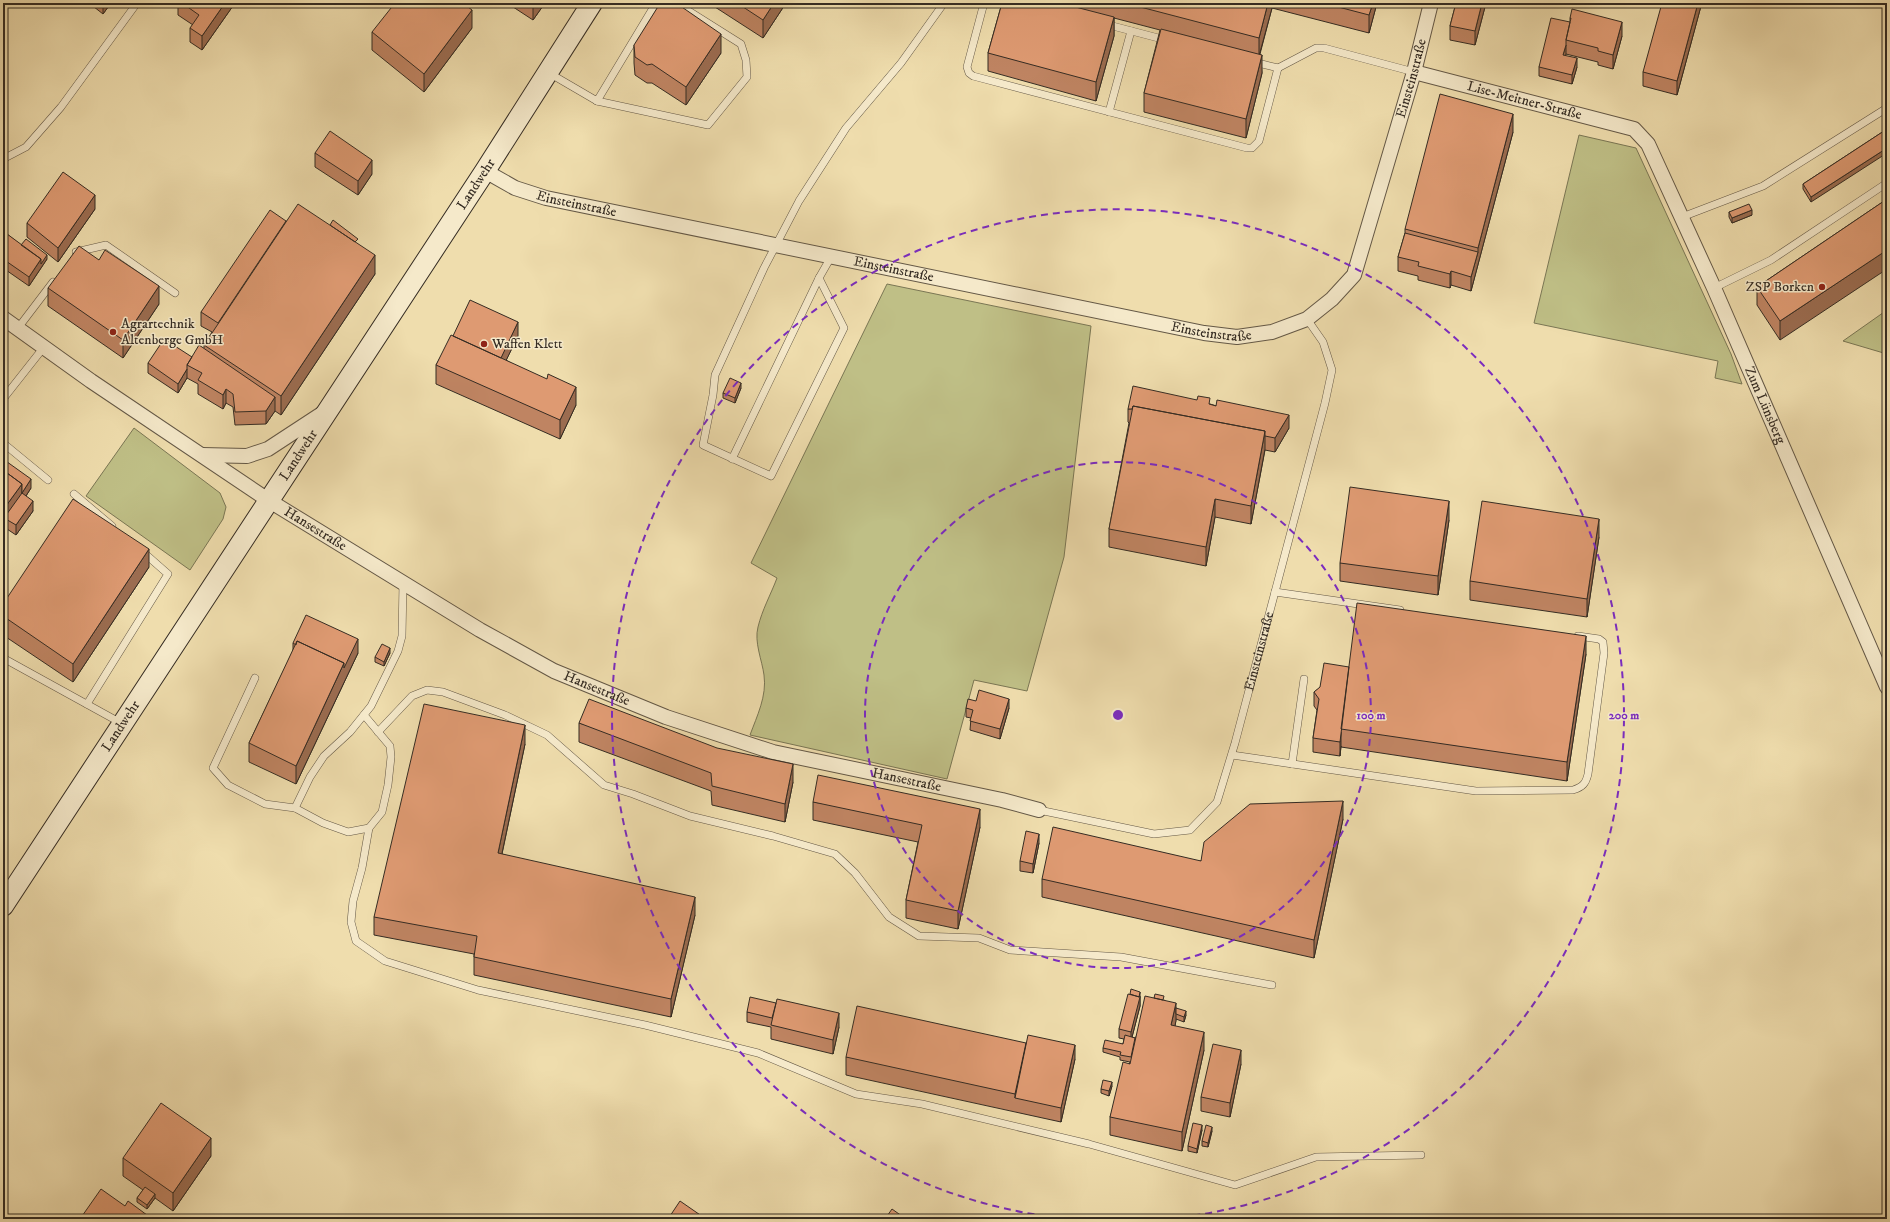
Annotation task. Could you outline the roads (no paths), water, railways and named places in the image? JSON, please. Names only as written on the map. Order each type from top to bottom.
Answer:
[{"type":"main road","name":"Landwehr","points":[[3,906],[485,170],[592,3]]},
{"type":"street","name":"Einsteinstraße","points":[[485,170],[514,188],[546,198],[832,257],[1210,334],[1237,338],[1272,332],[1307,319],[1332,299],[1354,275],[1414,72],[1431,3]]},
{"type":"street","name":"Lise-Meitner-Straße","points":[[1414,72],[1634,130]]},
{"type":"street","name":"Zum Lünsberg","points":[[1634,130],[1648,144],[1682,217],[1887,687]]},
{"type":"street","name":"Hansestraße","points":[[8,324],[268,500],[480,630],[554,672],[666,717],[773,752],[1039,810]]},
{"type":"street","points":[[201,456],[247,456],[268,449],[327,410]]},
{"type":"lane","points":[[3,159],[26,147],[61,107],[137,3]]},
{"type":"lane","points":[[597,101],[656,3]]},
{"type":"lane","points":[[547,72],[597,101],[708,125],[747,77],[746,60],[741,44],[676,3]]},
{"type":"lane","points":[[819,278],[844,328],[771,476],[703,445],[713,395],[715,375],[775,245],[799,201],[846,128],[901,63],[944,3]]},
{"type":"lane","points":[[984,3],[967,67],[969,73],[973,76],[1252,148],[1259,141],[1278,68]]},
{"type":"lane","points":[[1097,22],[1178,43]]},
{"type":"lane","points":[[1109,112],[1131,31]]},
{"type":"lane","points":[[1247,60],[1278,68],[1316,48],[1324,48],[1414,72]]},
{"type":"lane","points":[[1682,217],[1763,186],[1887,108]]},
{"type":"lane","points":[[1714,288],[1771,260],[1887,183]]},
{"type":"lane","points":[[72,257],[76,251],[106,245],[175,293]]},
{"type":"lane","points":[[732,459],[819,278],[832,257]]},
{"type":"lane","points":[[8,324],[58,276]]},
{"type":"lane","name":"Einsteinstraße","points":[[1039,810],[1154,834],[1190,830],[1217,802],[1232,755],[1325,403],[1332,370],[1323,342],[1307,319]]},
{"type":"lane","points":[[3,399],[44,347]]},
{"type":"lane","points":[[3,443],[48,480]]},
{"type":"lane","points":[[74,494],[115,529]]},
{"type":"lane","points":[[88,704],[168,574],[139,549]]},
{"type":"lane","points":[[295,808],[310,777],[324,756],[350,732],[371,706],[398,651],[402,636],[403,583]]},
{"type":"lane","points":[[1275,592],[1409,611]]},
{"type":"lane","points":[[1232,755],[1476,791],[1573,790],[1579,788],[1586,781],[1588,774],[1603,642],[1599,639],[1572,635]]},
{"type":"lane","points":[[3,658],[123,724]]},
{"type":"lane","points":[[254,678],[213,768],[228,785],[265,804],[295,808],[323,823],[348,832],[369,828]]},
{"type":"lane","points":[[1292,764],[1304,679]]},
{"type":"lane","points":[[378,732],[412,696],[427,690],[443,692],[505,715],[547,735],[604,785],[634,794],[690,816],[773,836],[835,854],[855,873],[889,917],[919,936],[979,938],[1010,950],[1121,957],[1272,985]]},
{"type":"lane","points":[[364,715],[390,746],[391,757],[388,785],[382,812],[369,828],[362,868],[353,901],[351,922],[356,941],[385,961],[463,986],[645,1025],[758,1053],[856,1094],[922,1104],[1051,1135],[1235,1185],[1316,1157],[1422,1155]]},
{"type":"place","name":"ZSP Borken","points":[[1822,287]]},
{"type":"place","name":"Agrartechnik Altenberge GmbH","points":[[113,332]]},
{"type":"place","name":"Waffen Klett","points":[[484,344]]}]
